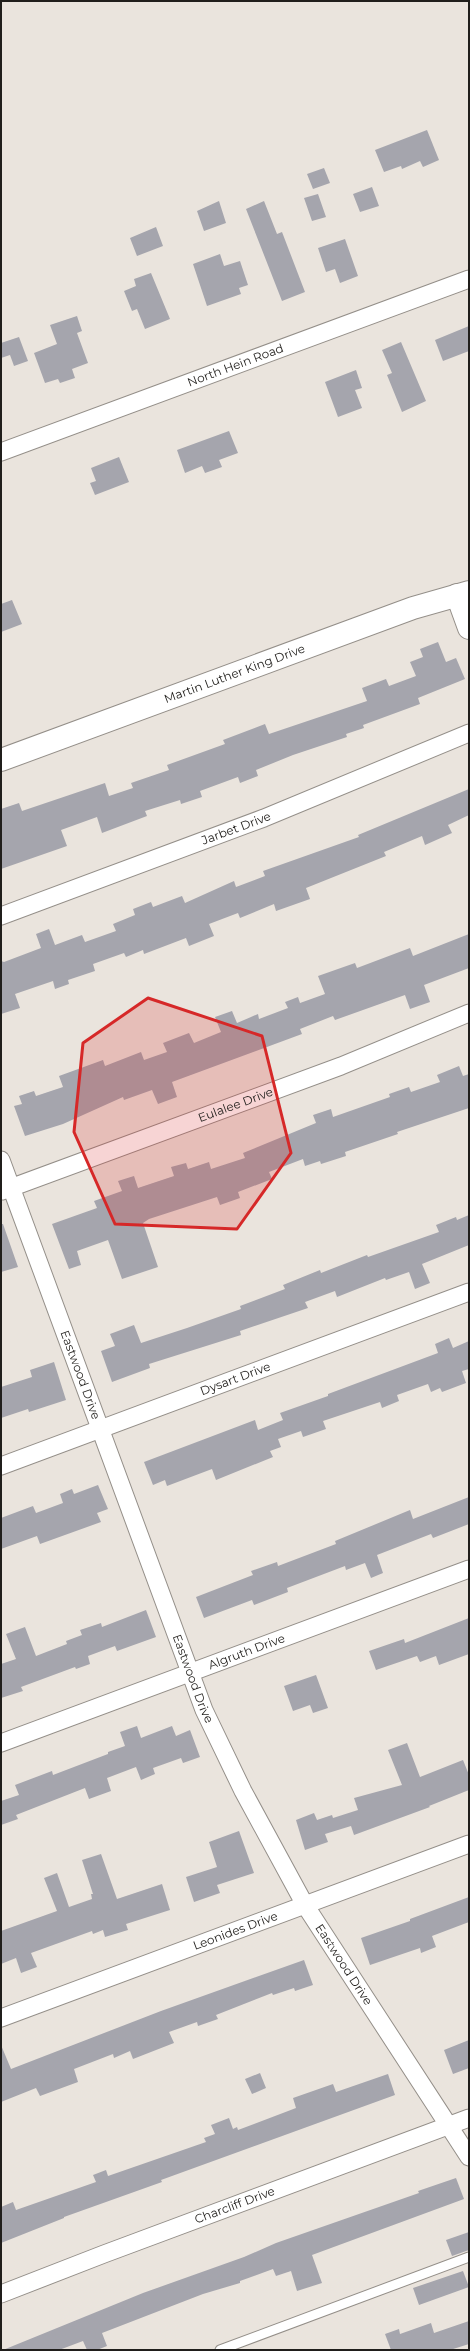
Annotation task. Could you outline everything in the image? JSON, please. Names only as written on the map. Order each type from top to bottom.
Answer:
[{"type":"main road","points":[[463,593],[469,628]]},
{"type":"main road","name":"Martin Luther King Drive","points":[[1,760],[413,608],[463,593]]},
{"type":"street","name":"North Hein Road","points":[[1,452],[469,279]]},
{"type":"street","name":"Jarbet Drive","points":[[1,916],[264,818],[469,733]]},
{"type":"street","name":"Eulalee Drive","points":[[6,1189],[340,1066],[469,1014]]},
{"type":"street","name":"Eastwood Drive","points":[[1,1160],[6,1189],[101,1428],[204,1710],[243,1791],[305,1905],[469,2157]]},
{"type":"street","name":"Dysart Drive","points":[[1,1466],[469,1292]]},
{"type":"street","name":"Algruth Drive","points":[[1,1743],[469,1569]]},
{"type":"street","name":"Leonides Drive","points":[[1,2018],[469,1844]]},
{"type":"street","name":"Charcliff Drive","points":[[1,2294],[469,2118]]},
{"type":"lane","points":[[220,2350],[469,2257]]},
{"type":"highlighted area","points":[[148,998],[262,1036],[291,1153],[237,1229],[115,1224],[74,1132],[83,1043]]},
{"type":"building","points":[[427,130],[439,160],[423,167],[420,161],[402,169],[401,166],[384,172],[375,150]]},
{"type":"building","points":[[324,168],[330,183],[313,189],[307,174]]},
{"type":"building","points":[[372,187],[379,206],[360,212],[353,194]]},
{"type":"building","points":[[318,194],[326,217],[312,221],[304,198]]},
{"type":"building","points":[[219,201],[226,223],[204,231],[197,211]]},
{"type":"building","points":[[264,201],[277,234],[282,232],[305,292],[282,301],[246,209]]},
{"type":"building","points":[[156,227],[163,246],[137,256],[130,238]]},
{"type":"building","points":[[345,239],[358,276],[340,283],[335,269],[326,272],[318,248]]},
{"type":"building","points":[[220,254],[224,266],[240,261],[248,285],[239,288],[241,294],[207,306],[193,264]]},
{"type":"building","points":[[151,273],[170,319],[145,329],[137,309],[132,311],[124,291],[136,286],[134,279]]},
{"type":"building","points":[[77,316],[82,331],[77,333],[88,363],[72,369],[75,378],[60,383],[58,379],[45,383],[34,353],[57,344],[50,325]]},
{"type":"building","points":[[469,326],[469,351],[443,361],[435,340]]},
{"type":"building","points":[[19,337],[28,361],[14,366],[10,355],[1,358],[1,343]]},
{"type":"building","points":[[401,342],[426,401],[402,412],[387,375],[392,373],[382,350]]},
{"type":"building","points":[[356,370],[362,388],[355,390],[362,408],[338,417],[325,382]]},
{"type":"building","points":[[229,431],[238,453],[219,460],[222,467],[205,473],[202,466],[185,473],[177,450]]},
{"type":"building","points":[[119,457],[129,482],[95,495],[90,483],[96,481],[91,468]]},
{"type":"building","points":[[12,600],[22,624],[1,632],[1,604]]},
{"type":"building","points":[[438,642],[446,662],[456,658],[465,679],[418,698],[420,704],[363,725],[364,728],[346,734],[347,737],[293,755],[256,770],[258,776],[240,783],[238,777],[200,791],[202,797],[181,804],[180,800],[145,811],[147,816],[102,833],[97,817],[61,830],[67,846],[1,869],[1,809],[19,803],[22,811],[105,783],[109,796],[133,788],[131,783],[169,770],[167,765],[225,744],[223,740],[265,724],[269,734],[367,701],[362,688],[386,679],[389,686],[416,676],[410,662],[423,657],[420,649]]},
{"type":"building","points":[[469,789],[469,815],[448,825],[452,833],[425,845],[422,836],[384,852],[386,856],[306,888],[310,899],[276,911],[274,904],[240,918],[238,913],[209,924],[214,936],[189,946],[186,938],[144,954],[143,950],[126,957],[124,953],[93,964],[95,971],[68,980],[69,984],[55,989],[53,981],[15,994],[20,1008],[1,1014],[1,961],[4,962],[41,948],[36,934],[49,929],[55,945],[82,935],[85,942],[116,931],[113,924],[135,915],[133,909],[151,902],[153,907],[182,896],[185,903],[234,881],[236,887],[265,876],[263,871],[359,837],[358,835]]},
{"type":"building","points":[[469,934],[469,968],[424,985],[430,1002],[410,1009],[405,995],[335,1020],[333,1016],[300,1029],[302,1034],[172,1082],[177,1097],[158,1104],[152,1090],[124,1100],[123,1097],[63,1124],[25,1136],[14,1106],[22,1104],[19,1096],[34,1091],[36,1096],[63,1087],[59,1076],[103,1060],[105,1066],[141,1052],[144,1060],[167,1052],[163,1043],[189,1033],[194,1043],[221,1032],[215,1017],[232,1011],[237,1023],[258,1014],[259,1019],[288,1008],[285,1002],[298,997],[300,1003],[325,994],[318,976],[355,963],[357,968],[410,948],[413,956]]},
{"type":"building","points":[[459,1066],[463,1076],[469,1074],[469,1108],[397,1132],[398,1134],[345,1152],[346,1156],[321,1164],[320,1161],[305,1166],[303,1159],[269,1172],[272,1179],[238,1192],[240,1198],[220,1205],[217,1197],[149,1219],[143,1223],[158,1267],[122,1279],[108,1240],[77,1251],[81,1265],[69,1269],[52,1224],[97,1208],[94,1201],[122,1191],[118,1181],[134,1176],[138,1188],[174,1176],[171,1167],[186,1163],[188,1169],[209,1162],[211,1169],[245,1158],[243,1153],[316,1123],[313,1115],[331,1109],[333,1117],[390,1097],[389,1094],[409,1087],[411,1092],[440,1082],[437,1075]]},
{"type":"building","points":[[469,1215],[469,1245],[422,1264],[430,1283],[415,1289],[409,1272],[386,1280],[385,1278],[337,1297],[335,1291],[305,1302],[308,1308],[240,1331],[241,1335],[149,1364],[150,1368],[112,1382],[101,1351],[115,1346],[110,1334],[134,1325],[141,1343],[187,1328],[241,1309],[240,1306],[285,1289],[283,1285],[320,1270],[321,1273],[367,1255],[368,1257],[439,1232],[436,1225],[456,1217],[457,1220]]},
{"type":"building","points":[[1,1224],[3,1224],[18,1267],[1,1272]]},
{"type":"building","points":[[449,1338],[453,1348],[469,1341],[469,1369],[462,1371],[466,1383],[442,1392],[440,1388],[431,1392],[428,1384],[397,1395],[399,1401],[382,1408],[380,1402],[323,1421],[326,1429],[303,1437],[301,1431],[278,1439],[281,1447],[270,1451],[273,1457],[216,1480],[212,1469],[167,1486],[165,1480],[153,1485],[144,1462],[255,1420],[258,1430],[283,1420],[280,1413],[438,1353],[435,1344]]},
{"type":"building","points":[[54,1362],[66,1400],[29,1412],[28,1409],[1,1418],[1,1387],[32,1377],[30,1370]]},
{"type":"building","points":[[98,1485],[108,1509],[97,1513],[101,1522],[40,1544],[37,1536],[1,1549],[1,1518],[33,1506],[36,1513],[63,1503],[60,1494],[72,1489],[74,1494]]},
{"type":"building","points":[[469,1497],[469,1524],[433,1538],[431,1534],[377,1555],[383,1573],[371,1578],[365,1563],[346,1570],[345,1566],[287,1588],[288,1592],[254,1605],[252,1600],[204,1618],[196,1597],[253,1575],[251,1571],[277,1562],[278,1566],[336,1544],[335,1541],[410,1510],[413,1519]]},
{"type":"building","points":[[146,1610],[156,1637],[117,1651],[115,1646],[88,1656],[90,1664],[76,1669],[75,1667],[21,1687],[23,1691],[1,1698],[1,1664],[16,1659],[6,1634],[25,1627],[36,1656],[67,1644],[66,1641],[82,1635],[80,1630],[101,1623],[102,1627]]},
{"type":"building","points":[[469,1618],[469,1654],[439,1665],[436,1656],[420,1662],[417,1656],[376,1670],[369,1651],[404,1639],[405,1643]]},
{"type":"building","points":[[316,1675],[328,1708],[313,1713],[310,1705],[293,1711],[284,1686]]},
{"type":"building","points":[[137,1726],[141,1738],[172,1726],[176,1736],[190,1730],[200,1757],[183,1763],[181,1758],[153,1768],[155,1774],[141,1780],[136,1767],[107,1778],[111,1791],[89,1799],[85,1788],[16,1815],[18,1819],[1,1825],[1,1801],[19,1795],[15,1785],[52,1771],[53,1775],[125,1746],[120,1732]]},
{"type":"building","points":[[407,1743],[420,1777],[463,1760],[469,1775],[469,1790],[429,1806],[430,1807],[354,1835],[351,1826],[325,1834],[328,1842],[305,1850],[296,1820],[314,1813],[317,1820],[332,1815],[333,1818],[358,1810],[354,1798],[402,1785],[388,1750]]},
{"type":"building","points":[[239,1831],[254,1873],[217,1885],[220,1893],[194,1902],[186,1877],[217,1867],[209,1842]]},
{"type":"building","points":[[101,1854],[117,1899],[162,1884],[170,1910],[126,1924],[128,1930],[105,1937],[103,1930],[93,1934],[92,1931],[31,1953],[37,1967],[21,1973],[16,1958],[1,1964],[1,1931],[57,1911],[44,1878],[57,1873],[69,1907],[92,1899],[91,1894],[93,1894],[82,1860]]},
{"type":"building","points":[[469,1897],[469,1922],[432,1936],[436,1947],[421,1953],[420,1948],[370,1965],[361,1938],[410,1921],[410,1919]]},
{"type":"building","points":[[304,1960],[313,1985],[295,1991],[294,1988],[273,1995],[272,1993],[216,2015],[218,2019],[198,2026],[197,2022],[169,2032],[174,2043],[133,2059],[130,2051],[114,2058],[113,2054],[74,2069],[78,2082],[40,2096],[36,2088],[1,2102],[1,2045],[11,2069],[161,2011]]},
{"type":"building","points":[[469,2040],[469,2068],[453,2074],[444,2050]]},
{"type":"building","points":[[260,2073],[266,2088],[252,2094],[245,2079]]},
{"type":"building","points":[[388,2074],[395,2095],[161,2180],[162,2182],[64,2217],[1,2243],[1,2207],[13,2202],[16,2210],[96,2182],[93,2175],[106,2170],[108,2176],[206,2142],[204,2138],[215,2134],[211,2125],[229,2118],[233,2129],[237,2127],[238,2130],[296,2108],[293,2098],[333,2084],[336,2092]]},
{"type":"building","points":[[456,2178],[464,2199],[312,2255],[322,2283],[297,2291],[291,2271],[276,2276],[273,2269],[240,2281],[240,2283],[203,2294],[102,2333],[107,2346],[97,2350],[87,2350],[83,2341],[59,2350],[3,2350],[143,2293],[244,2257],[276,2243],[419,2193],[418,2191]]},
{"type":"building","points":[[469,2232],[469,2250],[452,2256],[446,2240]]},
{"type":"building","points":[[463,2271],[469,2287],[419,2305],[413,2288]]},
{"type":"building","points":[[469,2321],[469,2344],[450,2350],[391,2350],[385,2334],[399,2329],[400,2334],[431,2323],[434,2333]]}]
